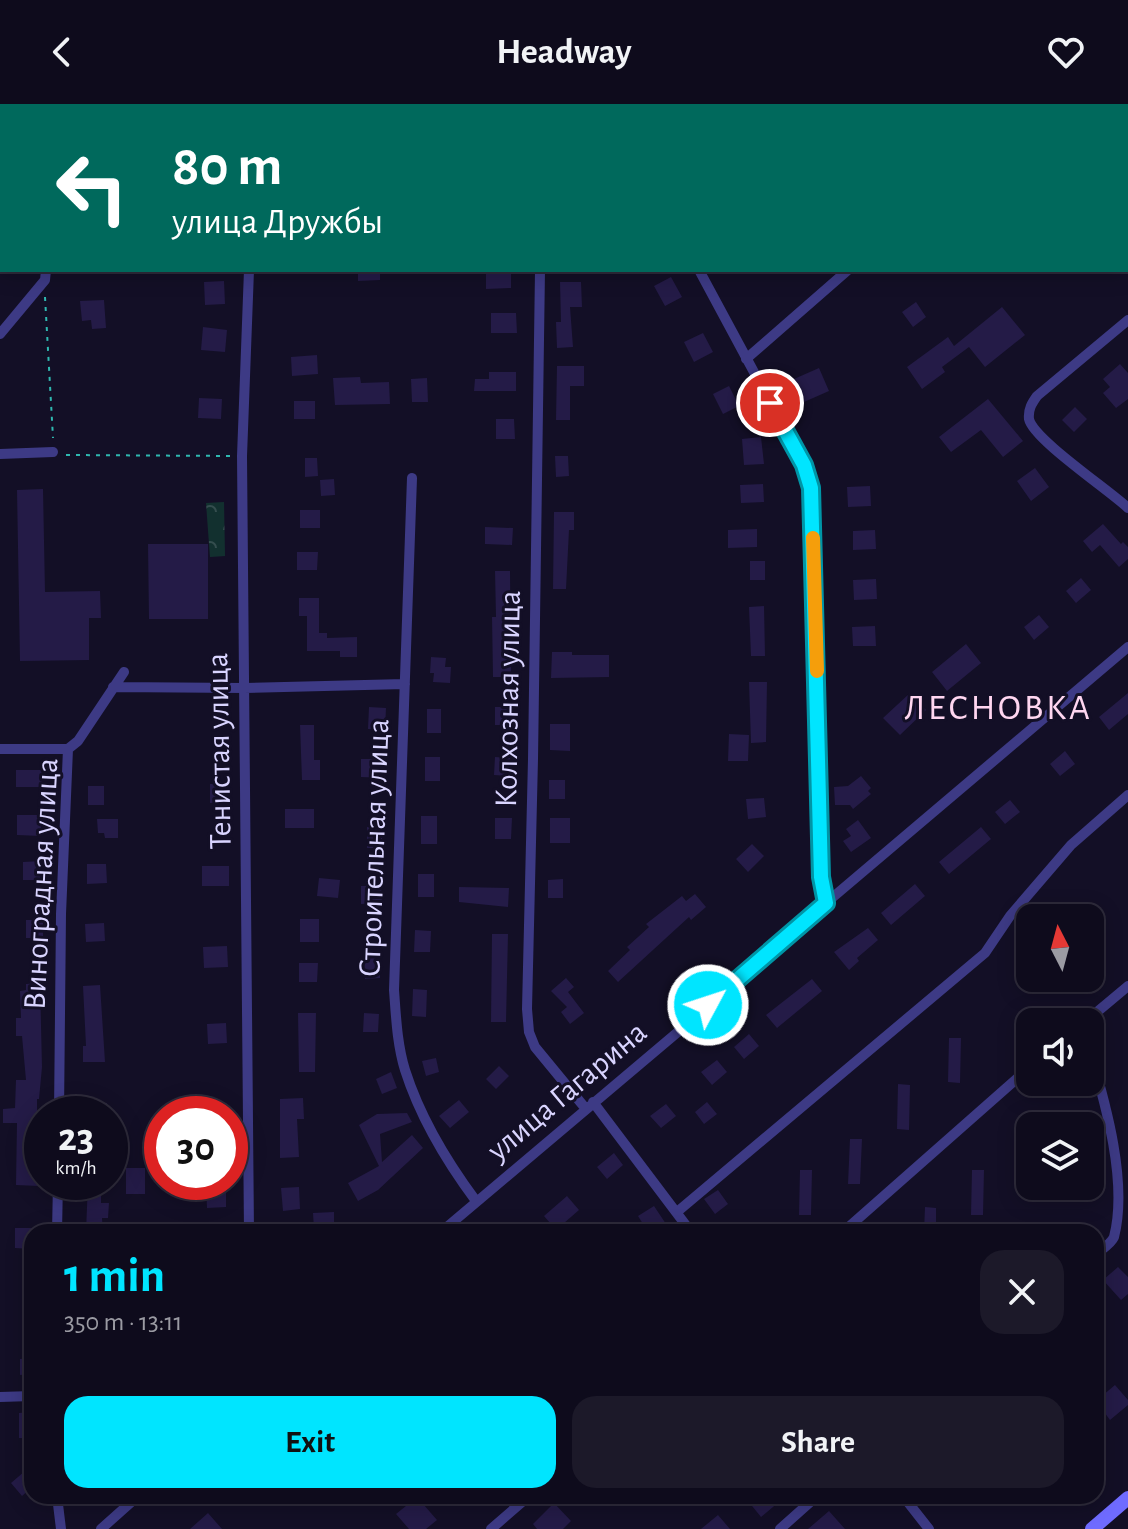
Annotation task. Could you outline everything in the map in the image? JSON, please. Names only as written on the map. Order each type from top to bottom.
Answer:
[{"type":"main road","points":[[1092,1529],[1128,1498]]},
{"type":"street","name":"Тенистая улица","points":[[249,272],[242,456],[249,1224]]},
{"type":"street","name":"Колхозная улица","points":[[540,272],[529,1032],[535,1047],[589,1106],[685,1224]]},
{"type":"street","points":[[700,272],[804,465],[811,488],[821,877],[826,903]]},
{"type":"street","points":[[746,359],[846,272]]},
{"type":"street","points":[[0,334],[45,275]]},
{"type":"street","points":[[1128,320],[1037,396],[1030,407],[1029,416],[1032,427],[1128,508]]},
{"type":"street","points":[[0,454],[53,452]]},
{"type":"street","name":"Строительная улица","points":[[412,478],[394,990],[396,1027],[404,1069],[420,1109],[447,1160],[476,1201]]},
{"type":"street","name":"улица Гагарина","points":[[450,1224],[1128,647]]},
{"type":"street","name":"Виноградная улица","points":[[59,1096],[61,914],[68,749],[78,741],[124,672]]},
{"type":"street","points":[[113,687],[405,684]]},
{"type":"street","points":[[0,749],[68,749]]},
{"type":"street","points":[[677,1212],[985,953],[1010,916],[1071,845],[1128,795]]},
{"type":"street","points":[[1102,1008],[1128,986]]},
{"type":"street","points":[[852,1224],[1016,1079]]},
{"type":"street","points":[[1103,1096],[1120,1156],[1124,1198],[1113,1239],[1104,1247]]},
{"type":"street","points":[[57,1224],[58,1200]]},
{"type":"street","points":[[0,1397],[24,1396]]},
{"type":"street","points":[[58,1504],[61,1529]]},
{"type":"street","points":[[101,1529],[129,1504]]},
{"type":"street","points":[[491,1529],[520,1504]]},
{"type":"street","points":[[780,1529],[808,1504]]},
{"type":"street","points":[[909,1504],[929,1529]]},
{"type":"path","points":[[45,275],[53,452],[66,455],[242,456]]},
{"type":"green space","points":[[224,502],[225,556],[210,557],[206,503]]},
{"type":"building","points":[[358,272],[380,272],[380,280],[358,281]]},
{"type":"building","points":[[486,272],[511,272],[511,288],[486,289]]},
{"type":"building","points":[[671,277],[682,297],[665,306],[654,286]]},
{"type":"building","points":[[224,281],[225,304],[205,305],[204,282]]},
{"type":"building","points":[[560,282],[581,282],[582,307],[570,307],[573,347],[557,348],[556,322],[561,322]]},
{"type":"building","points":[[104,300],[106,328],[92,329],[91,320],[82,321],[80,301]]},
{"type":"building","points":[[916,302],[926,317],[913,327],[902,312]]},
{"type":"building","points":[[1002,307],[1025,335],[985,367],[969,347],[942,367],[945,372],[922,389],[907,367],[948,337],[954,346]]},
{"type":"building","points":[[491,313],[516,313],[517,333],[491,333]]},
{"type":"building","points":[[203,327],[227,330],[225,352],[201,350]]},
{"type":"building","points":[[703,333],[713,352],[694,362],[684,342]]},
{"type":"building","points":[[317,355],[318,374],[292,376],[291,357]]},
{"type":"building","points":[[1120,364],[1128,373],[1128,399],[1116,408],[1103,393],[1110,387],[1103,379]]},
{"type":"building","points":[[557,366],[584,366],[584,386],[570,386],[570,420],[556,420]]},
{"type":"building","points":[[819,368],[829,391],[804,402],[794,379]]},
{"type":"building","points":[[489,372],[516,372],[516,391],[474,391],[475,379],[489,379]]},
{"type":"building","points":[[360,377],[361,383],[389,382],[390,404],[335,405],[333,378]]},
{"type":"building","points":[[427,378],[428,402],[412,402],[411,379]]},
{"type":"building","points":[[729,386],[739,406],[723,414],[713,394]]},
{"type":"building","points":[[199,398],[222,399],[221,419],[198,418]]},
{"type":"building","points":[[988,399],[1023,441],[1003,457],[981,430],[951,452],[939,437]]},
{"type":"building","points":[[294,401],[315,401],[315,419],[294,419]]},
{"type":"building","points":[[1075,407],[1087,419],[1074,432],[1062,420]]},
{"type":"building","points":[[496,419],[514,419],[515,439],[496,439]]},
{"type":"building","points":[[761,437],[764,464],[744,465],[742,439]]},
{"type":"building","points":[[555,456],[568,456],[569,476],[556,477]]},
{"type":"building","points":[[305,458],[317,458],[318,476],[305,477]]},
{"type":"building","points":[[1035,468],[1049,487],[1031,501],[1017,481]]},
{"type":"building","points":[[334,479],[335,495],[321,496],[320,480]]},
{"type":"building","points":[[763,484],[764,502],[741,503],[740,485]]},
{"type":"building","points":[[870,486],[871,506],[848,507],[847,487]]},
{"type":"building","points":[[43,489],[45,592],[100,591],[101,618],[89,618],[89,660],[20,661],[17,490]]},
{"type":"building","points":[[300,510],[320,510],[320,528],[300,528]]},
{"type":"building","points":[[554,512],[574,512],[574,530],[569,530],[566,589],[553,589]]},
{"type":"building","points":[[1103,524],[1121,544],[1123,542],[1128,547],[1128,559],[1119,567],[1100,545],[1092,552],[1083,541]]},
{"type":"building","points":[[485,527],[513,528],[512,545],[485,544]]},
{"type":"building","points":[[757,529],[757,547],[728,548],[728,530]]},
{"type":"building","points":[[875,530],[876,549],[853,550],[853,531]]},
{"type":"building","points":[[148,544],[208,544],[208,619],[149,619]]},
{"type":"building","points":[[297,552],[318,552],[317,570],[297,570]]},
{"type":"building","points":[[750,561],[765,561],[765,580],[750,580]]},
{"type":"building","points":[[495,571],[510,571],[511,677],[493,677]]},
{"type":"building","points":[[1081,578],[1091,590],[1076,603],[1066,591]]},
{"type":"building","points":[[876,579],[877,599],[854,600],[853,580]]},
{"type":"building","points":[[299,598],[319,598],[319,633],[327,633],[327,638],[357,637],[357,657],[340,657],[340,651],[307,651],[307,616],[299,616]]},
{"type":"building","points":[[764,606],[765,656],[751,656],[749,607]]},
{"type":"building","points":[[1039,615],[1049,627],[1034,640],[1024,627]]},
{"type":"building","points":[[875,626],[876,646],[853,646],[852,627]]},
{"type":"building","points":[[966,644],[981,663],[947,691],[932,672]]},
{"type":"building","points":[[552,652],[609,655],[609,677],[551,678]]},
{"type":"building","points":[[431,657],[446,658],[445,667],[451,667],[450,683],[433,682]]},
{"type":"building","points":[[749,682],[767,682],[766,742],[751,743]]},
{"type":"building","points":[[910,693],[926,710],[900,735],[883,718]]},
{"type":"building","points":[[1128,693],[1128,714],[1109,730],[1099,717]]},
{"type":"building","points":[[369,707],[386,708],[385,730],[368,729]]},
{"type":"building","points":[[495,707],[510,707],[510,725],[495,725]]},
{"type":"building","points":[[427,709],[441,709],[441,733],[427,733]]},
{"type":"building","points":[[550,724],[570,724],[570,751],[550,750]]},
{"type":"building","points":[[300,725],[314,725],[314,760],[320,760],[320,780],[302,780]]},
{"type":"building","points":[[729,734],[749,735],[748,761],[728,761]]},
{"type":"building","points":[[1065,751],[1075,764],[1060,776],[1050,764]]},
{"type":"building","points":[[425,757],[440,757],[440,781],[425,781]]},
{"type":"building","points":[[495,757],[510,758],[509,776],[494,775]]},
{"type":"building","points":[[361,759],[385,759],[385,778],[361,777]]},
{"type":"building","points":[[16,770],[42,770],[42,787],[16,787]]},
{"type":"building","points":[[861,776],[871,788],[868,791],[871,794],[853,809],[850,805],[835,805],[834,787],[848,786]]},
{"type":"building","points":[[549,780],[565,780],[565,799],[549,799]]},
{"type":"building","points":[[210,784],[230,784],[230,802],[210,803]]},
{"type":"building","points":[[88,786],[104,786],[104,805],[88,805]]},
{"type":"building","points":[[764,798],[766,817],[748,819],[746,799]]},
{"type":"building","points":[[1010,800],[1020,812],[1005,824],[995,812]]},
{"type":"building","points":[[285,809],[314,809],[314,828],[285,828]]},
{"type":"building","points":[[17,815],[41,815],[41,836],[17,835]]},
{"type":"building","points":[[421,816],[437,816],[437,844],[421,844]]},
{"type":"building","points":[[495,818],[512,818],[511,839],[495,839]]},
{"type":"building","points":[[550,818],[570,818],[570,843],[550,843]]},
{"type":"building","points":[[97,819],[118,819],[118,838],[105,838],[104,833],[98,833]]},
{"type":"building","points":[[858,820],[871,838],[851,852],[843,841],[851,836],[846,829]]},
{"type":"building","points":[[367,827],[382,828],[382,848],[367,848]]},
{"type":"building","points":[[981,827],[991,839],[949,874],[939,862]]},
{"type":"building","points":[[752,844],[764,856],[748,872],[736,859]]},
{"type":"building","points":[[42,861],[43,880],[23,880],[23,862]]},
{"type":"building","points":[[87,864],[106,864],[107,883],[87,884]]},
{"type":"building","points":[[202,866],[229,866],[229,886],[202,886]]},
{"type":"building","points":[[418,874],[434,874],[434,897],[418,897]]},
{"type":"building","points":[[319,878],[340,880],[338,898],[317,896]]},
{"type":"building","points":[[563,879],[563,898],[548,898],[548,880]]},
{"type":"building","points":[[915,884],[925,896],[891,925],[881,913]]},
{"type":"building","points":[[361,886],[381,886],[382,903],[361,904]]},
{"type":"building","points":[[459,887],[509,888],[508,907],[459,902]]},
{"type":"building","points":[[695,894],[706,907],[691,920],[689,917],[618,982],[608,971],[630,950],[627,947],[649,927],[646,924],[682,896],[686,901]]},
{"type":"building","points":[[300,919],[319,919],[319,942],[300,942]]},
{"type":"building","points":[[26,920],[43,920],[43,938],[26,938]]},
{"type":"building","points":[[104,923],[105,941],[86,942],[85,924]]},
{"type":"building","points":[[868,928],[878,940],[857,958],[859,961],[849,970],[834,952]]},
{"type":"building","points":[[415,930],[431,931],[430,952],[414,952]]},
{"type":"building","points":[[492,934],[508,934],[506,1022],[491,1022]]},
{"type":"building","points":[[227,946],[228,967],[204,968],[203,947]]},
{"type":"building","points":[[364,956],[380,956],[380,978],[365,979]]},
{"type":"building","points":[[299,963],[318,963],[317,982],[299,982]]},
{"type":"building","points":[[566,978],[574,987],[568,992],[584,1013],[570,1024],[561,1012],[567,1007],[551,991]]},
{"type":"building","points":[[812,979],[822,991],[777,1028],[766,1015]]},
{"type":"building","points":[[40,983],[42,1067],[39,1096],[24,1096],[24,1185],[16,1185],[17,1123],[3,1123],[3,1109],[15,1108],[16,1080],[26,1080],[22,1036],[16,1036],[16,1018],[21,1018],[20,991],[26,990],[26,984]]},
{"type":"building","points":[[100,985],[105,1062],[83,1062],[83,1046],[86,1046],[83,986]]},
{"type":"building","points":[[413,989],[427,990],[426,1017],[412,1016]]},
{"type":"building","points":[[298,1013],[316,1013],[315,1072],[299,1072]]},
{"type":"building","points":[[364,1013],[379,1014],[378,1032],[363,1032]]},
{"type":"building","points":[[226,1023],[227,1043],[208,1044],[207,1024]]},
{"type":"building","points":[[749,1034],[759,1046],[744,1059],[734,1047]]},
{"type":"building","points":[[949,1038],[961,1038],[960,1083],[948,1082]]},
{"type":"building","points":[[436,1058],[439,1072],[426,1076],[422,1061]]},
{"type":"building","points":[[717,1060],[727,1072],[712,1085],[701,1072]]},
{"type":"building","points":[[499,1066],[509,1076],[496,1089],[486,1079]]},
{"type":"building","points":[[391,1072],[397,1088],[382,1094],[376,1079]]},
{"type":"building","points":[[898,1084],[910,1085],[909,1130],[897,1129]]},
{"type":"building","points":[[303,1098],[304,1119],[297,1119],[299,1157],[280,1158],[280,1099]]},
{"type":"building","points":[[459,1100],[469,1112],[450,1128],[439,1116]]},
{"type":"building","points":[[707,1102],[717,1114],[704,1124],[695,1112]]},
{"type":"building","points":[[666,1104],[676,1116],[661,1128],[650,1116]]},
{"type":"building","points":[[407,1113],[412,1122],[380,1134],[382,1162],[412,1135],[423,1148],[378,1190],[358,1201],[348,1183],[379,1166],[359,1125],[377,1114]]},
{"type":"building","points":[[850,1139],[862,1139],[860,1184],[848,1184]]},
{"type":"building","points":[[614,1153],[623,1165],[607,1179],[597,1167]]},
{"type":"building","points":[[128,1168],[144,1168],[144,1194],[128,1194]]},
{"type":"building","points":[[800,1170],[812,1170],[811,1215],[799,1215]]},
{"type":"building","points":[[972,1170],[984,1170],[983,1215],[971,1215]]},
{"type":"building","points":[[299,1187],[300,1209],[283,1211],[281,1188]]},
{"type":"building","points":[[718,1190],[728,1204],[715,1214],[704,1199]]},
{"type":"building","points":[[567,1196],[579,1210],[563,1224],[551,1224],[544,1216]]},
{"type":"building","points":[[87,1200],[109,1203],[108,1218],[102,1218],[102,1224],[86,1224]]},
{"type":"building","points":[[207,1200],[226,1200],[226,1207],[207,1208]]},
{"type":"building","points":[[654,1206],[666,1224],[643,1224],[638,1216]]},
{"type":"building","points":[[925,1207],[936,1208],[936,1224],[924,1224]]},
{"type":"building","points":[[334,1212],[334,1224],[314,1224],[313,1213]]},
{"type":"building","points":[[15,1228],[24,1228],[24,1249],[15,1248]]},
{"type":"building","points":[[1118,1267],[1128,1277],[1128,1294],[1121,1300],[1104,1279]]},
{"type":"building","points":[[20,1359],[24,1359],[24,1375],[20,1375]]},
{"type":"building","points":[[1115,1385],[1128,1400],[1128,1405],[1110,1420],[1104,1412],[1104,1394]]},
{"type":"building","points":[[19,1413],[24,1413],[24,1438],[19,1438]]},
{"type":"building","points":[[24,1472],[24,1494],[22,1496],[11,1483]]},
{"type":"building","points":[[408,1504],[423,1504],[437,1520],[426,1529],[409,1529],[396,1514]]},
{"type":"building","points":[[553,1504],[571,1521],[563,1529],[537,1529],[533,1524]]},
{"type":"building","points":[[750,1504],[776,1504],[761,1517]]},
{"type":"building","points":[[829,1511],[845,1529],[808,1529]]},
{"type":"building","points":[[208,1513],[222,1529],[190,1529]]},
{"type":"building","points":[[718,1515],[730,1529],[701,1529]]},
{"type":"slow traffic","points":[[813,538],[817,671]]},
{"type":"district","name":"ЛЕСНОВКА","points":[[998,708]]},
{"type":"route","points":[[708,1005],[801,928],[826,903],[821,877],[811,488],[804,465],[770,403]]}]
